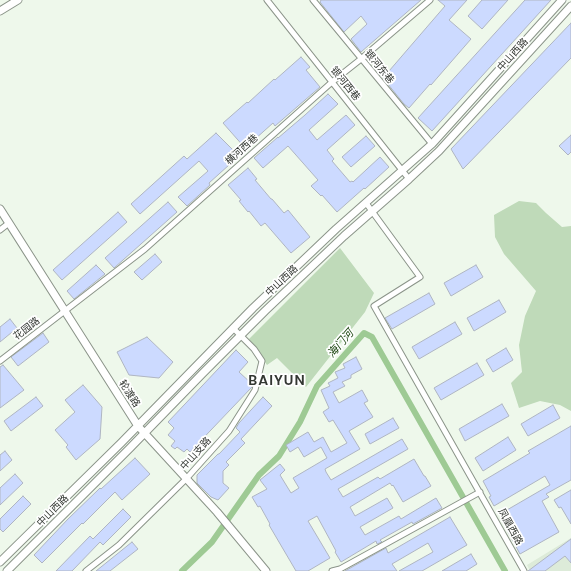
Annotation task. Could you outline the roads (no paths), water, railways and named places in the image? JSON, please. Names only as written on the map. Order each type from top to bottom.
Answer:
[{"type":"main road","points":[[0,11],[18,0]]},
{"type":"main road","name":"中山西路","points":[[0,562],[138,426],[258,303],[336,229],[432,144],[562,0]]},
{"type":"main road","name":"中山西路","points":[[7,571],[240,335],[344,236],[439,151],[571,6]]},
{"type":"main road","name":"轮渡路","points":[[0,209],[138,426],[217,512],[266,571]]},
{"type":"street","name":"银河西巷","points":[[267,0],[409,179]]},
{"type":"street","name":"银河东巷","points":[[313,0],[432,144]]},
{"type":"street","name":"横河西巷","points":[[65,311],[145,249],[332,82],[430,0]]},
{"type":"street","points":[[366,203],[372,211]]},
{"type":"street","name":"凤凰西路","points":[[372,211],[420,277],[374,306],[478,493],[524,571]]},
{"type":"street","points":[[0,230],[9,223]]},
{"type":"street","name":"花园路","points":[[0,361],[65,311]]},
{"type":"street","name":"中山支路","points":[[86,571],[119,545],[186,479],[229,431],[255,390],[262,361],[254,349],[233,328]]},
{"type":"street","points":[[332,571],[340,569],[478,493]]},
{"type":"waterway","name":"海门河","points":[[182,571],[212,542],[259,475],[279,456],[300,422],[317,386],[364,333],[372,337],[505,571]]},
{"type":"district","name":"BAIYUN","points":[[277,381]]}]
